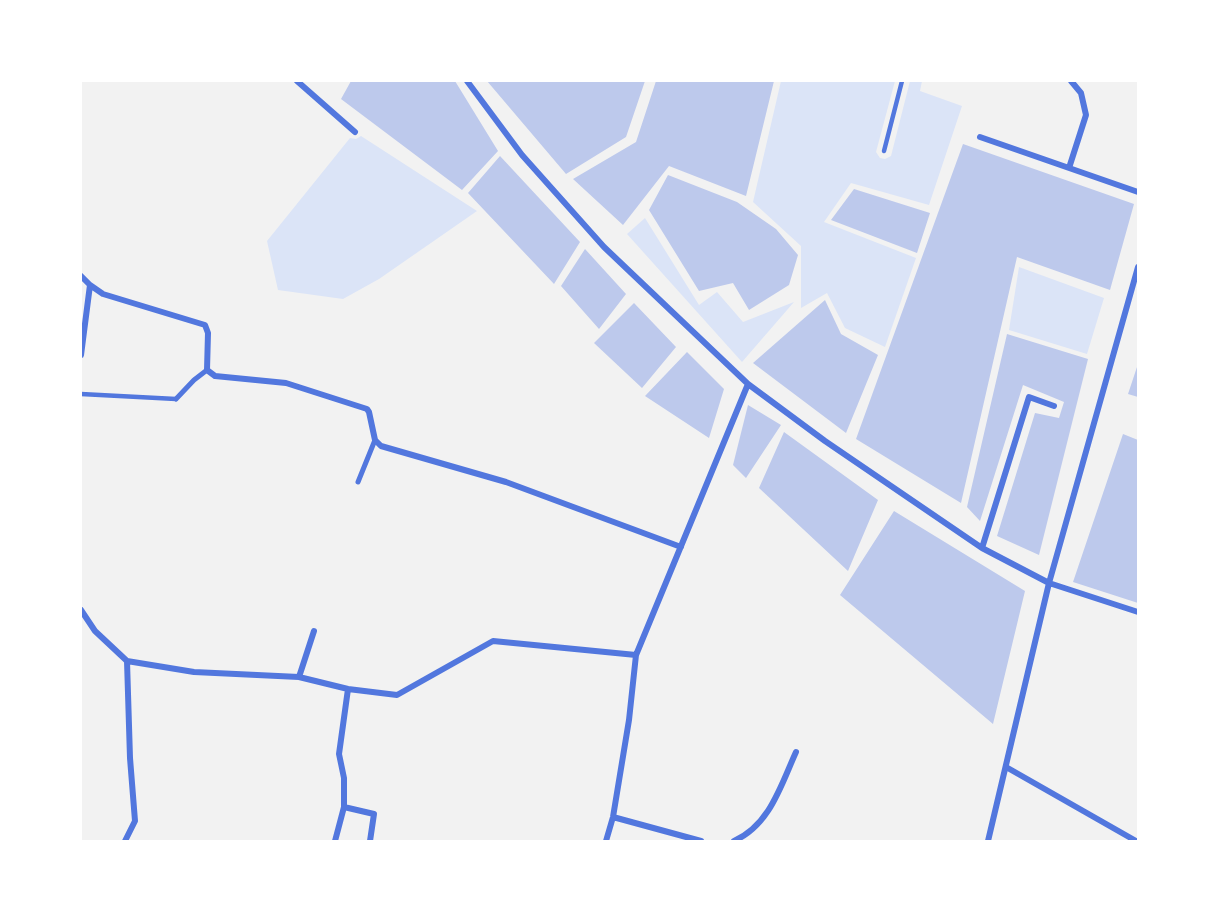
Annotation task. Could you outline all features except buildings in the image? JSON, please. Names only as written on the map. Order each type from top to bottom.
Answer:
[{"type":"street","points":[[297,81],[355,132]]},
{"type":"street","points":[[468,81],[522,155],[604,247],[748,384],[825,441],[982,548],[1049,583],[1138,612]]},
{"type":"street","points":[[1069,168],[1086,115],[1081,93],[1071,81]]},
{"type":"street","points":[[980,137],[1138,192]]},
{"type":"street","points":[[988,841],[1049,583],[1138,267]]},
{"type":"street","points":[[81,276],[103,294],[205,325],[208,333],[207,370]]},
{"type":"street","points":[[81,355],[90,285]]},
{"type":"street","points":[[207,370],[215,376],[286,383],[367,409],[375,440],[381,446],[506,482],[681,547]]},
{"type":"street","points":[[176,399],[207,370]]},
{"type":"street","points":[[606,841],[613,817],[629,720],[636,655],[748,384]]},
{"type":"street","points":[[982,548],[1029,397],[1054,406]]},
{"type":"street","points":[[358,482],[375,440]]},
{"type":"street","points":[[81,610],[95,631],[127,661],[194,672],[299,677],[348,689],[397,695],[493,641],[636,655]]},
{"type":"street","points":[[299,677],[314,631]]},
{"type":"street","points":[[125,841],[135,821],[130,758],[127,661]]},
{"type":"street","points":[[335,841],[344,807],[344,778],[339,754],[348,689]]},
{"type":"street","points":[[734,841],[761,822],[769,812],[796,752]]},
{"type":"street","points":[[1006,766],[1136,841]]},
{"type":"street","points":[[344,807],[374,814],[370,841]]},
{"type":"street","points":[[613,817],[701,841]]},
{"type":"lane","points":[[884,152],[902,81]]},
{"type":"lane","points":[[81,394],[176,399]]},
{"type":"shaded area","points":[[781,81],[895,81],[876,152],[880,158],[885,159],[891,156],[910,81],[922,81],[920,91],[962,106],[929,205],[851,183],[824,222],[916,258],[885,347],[845,328],[827,293],[801,308],[801,246],[753,202]]},
{"type":"shaded area","points":[[361,136],[477,211],[379,279],[343,299],[278,290],[267,241],[350,138],[356,139]]},
{"type":"shaded area","points":[[645,218],[699,305],[717,292],[743,322],[794,302],[742,362],[627,234]]},
{"type":"shaded area","points":[[1019,267],[1104,298],[1087,354],[1009,330]]}]
